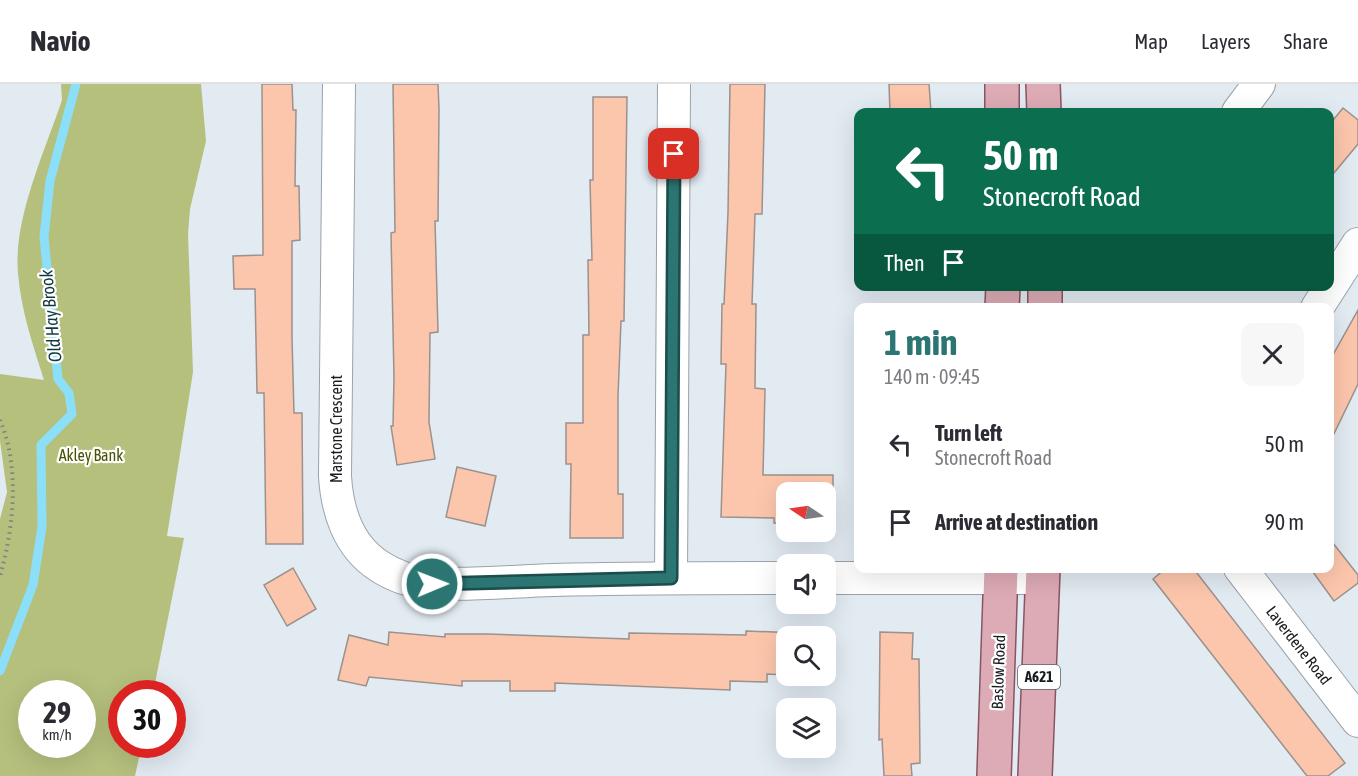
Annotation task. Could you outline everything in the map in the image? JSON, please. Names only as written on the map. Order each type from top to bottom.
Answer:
[{"type":"main road","points":[[1002,84],[1002,108]]},
{"type":"main road","points":[[1043,84],[1044,108]]},
{"type":"main road","name":"A621","points":[[1035,776],[1043,573]]},
{"type":"main road","name":"Baslow Road","points":[[994,776],[1001,574]]},
{"type":"street","name":"Marstone Crescent","points":[[339,84],[335,476],[338,505],[357,546],[368,558],[392,573],[432,584],[671,578],[776,578]]},
{"type":"street","points":[[671,578],[674,84]]},
{"type":"street","points":[[1241,108],[1259,84]]},
{"type":"street","points":[[1334,281],[1358,244]]},
{"type":"street","points":[[836,578],[1043,573]]},
{"type":"street","name":"Laverdene Road","points":[[1244,573],[1358,721]]},
{"type":"path","points":[[0,420],[9,439],[12,459],[10,514],[0,576]]},
{"type":"green space","name":"Akley Bank","points":[[61,84],[201,84],[206,141],[190,209],[188,234],[193,372],[167,536],[184,538],[156,680],[108,680],[108,758],[139,758],[135,776],[0,776],[0,519],[7,492],[0,441],[0,374],[44,380],[28,328],[18,273],[20,230],[32,185],[62,100]]},
{"type":"building","points":[[262,84],[292,84],[293,110],[296,110],[295,186],[299,186],[300,240],[292,241],[292,338],[294,413],[302,413],[303,544],[266,544],[264,393],[257,393],[255,289],[234,289],[233,256],[263,255]]},
{"type":"building","points":[[393,84],[438,84],[439,109],[438,221],[435,221],[438,332],[430,333],[429,422],[435,459],[397,465],[391,426],[393,426],[394,378],[391,233],[395,232]]},
{"type":"building","points":[[730,84],[765,84],[762,214],[755,214],[752,304],[756,304],[755,388],[765,389],[763,475],[833,475],[833,482],[776,482],[776,523],[774,523],[774,518],[721,517],[726,364],[721,364],[722,304],[724,304]]},
{"type":"building","points":[[889,84],[929,84],[931,108],[890,108]]},
{"type":"building","points":[[593,97],[627,97],[624,321],[621,321],[618,396],[618,494],[623,494],[623,538],[570,538],[571,464],[566,464],[566,423],[583,423],[583,335],[589,335],[588,260],[592,260],[590,180],[593,180]]},
{"type":"building","points":[[1343,108],[1358,120],[1358,144],[1334,173],[1334,119]]},
{"type":"building","points":[[1358,310],[1358,384],[1334,434],[1334,353]]},
{"type":"building","points":[[457,467],[496,476],[485,526],[446,517]]},
{"type":"building","points":[[1334,544],[1358,575],[1358,583],[1334,601],[1314,573],[1334,573]]},
{"type":"building","points":[[293,568],[316,609],[287,626],[264,585]]},
{"type":"building","points":[[1160,573],[1197,573],[1345,763],[1328,776],[1307,776],[1153,579]]},
{"type":"building","points":[[746,631],[776,632],[776,674],[767,674],[767,682],[730,681],[730,690],[555,683],[555,691],[510,691],[510,681],[462,681],[462,686],[369,677],[366,686],[338,680],[349,635],[388,645],[389,632],[445,637],[445,634],[487,634],[629,639],[629,633],[746,635]]},
{"type":"building","points":[[880,632],[913,633],[912,659],[919,659],[920,763],[911,764],[912,776],[884,776],[882,739],[879,740]]},
{"type":"waterway","name":"Old Hay Brook","points":[[0,671],[33,585],[42,527],[41,445],[72,414],[69,393],[58,379],[44,237],[50,181],[76,84]]},
{"type":"route","points":[[432,584],[671,578],[674,154]]}]
